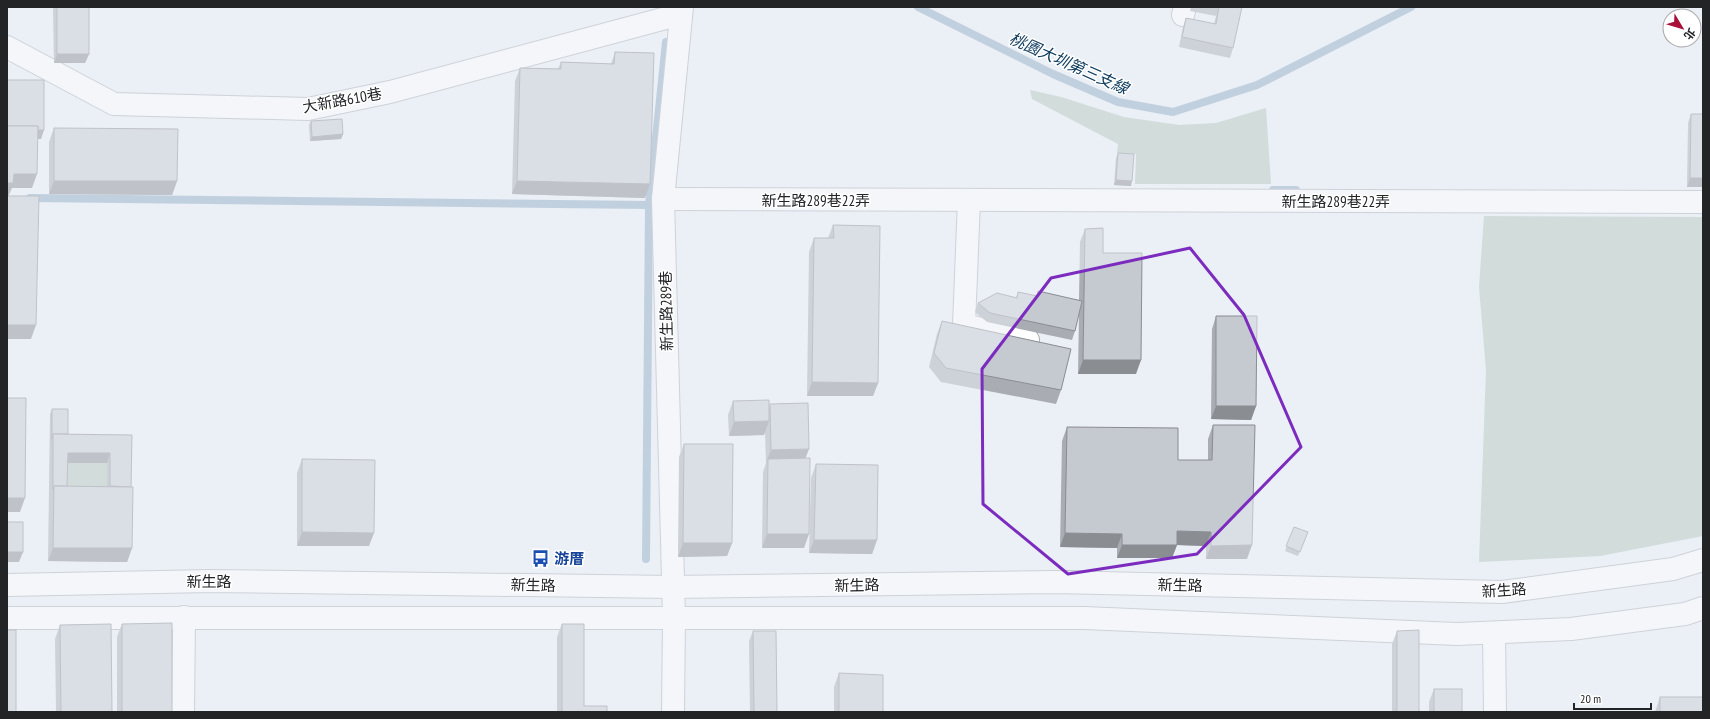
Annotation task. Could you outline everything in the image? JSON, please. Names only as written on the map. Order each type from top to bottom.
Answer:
[{"type":"main road","name":"大新路610巷","points":[[7,47],[114,104],[308,109],[390,92],[681,11]]},
{"type":"main road","name":"新生路289巷","points":[[673,712],[674,617],[672,587],[663,199],[681,11]]},
{"type":"main road","name":"新生路289巷22弄","points":[[663,199],[1703,202]]},
{"type":"main road","points":[[969,200],[964,325],[1047,344]]},
{"type":"main road","name":"新生路","points":[[7,585],[210,581],[672,587],[1054,582],[1502,592],[1673,569],[1703,560]]},
{"type":"main road","points":[[7,618],[1084,618],[1457,634],[1571,629],[1685,614],[1703,608]]},
{"type":"main road","points":[[183,712],[184,617]]},
{"type":"main road","points":[[1494,632],[1495,712]]},
{"type":"highlighted area","points":[[1190,248],[1244,315],[1301,447],[1197,554],[1068,574],[983,504],[982,369],[1051,278]]},
{"type":"green space","points":[[1030,90],[1061,97],[1124,117],[1179,125],[1216,123],[1266,108],[1271,184],[1135,184],[1136,154],[1117,153],[1118,144],[1032,99]]},
{"type":"green space","points":[[1484,216],[1703,217],[1703,536],[1600,556],[1479,562],[1486,370],[1479,287]]},
{"type":"green space","points":[[64,463],[107,463],[107,500],[63,499]]},
{"type":"building","points":[[57,7],[89,7],[89,54],[57,54]]},
{"type":"building","points":[[1219,7],[1242,7],[1233,48],[1182,37],[1186,18],[1216,24]]},
{"type":"building","points":[[615,52],[654,53],[650,184],[517,181],[520,68],[561,69],[561,62],[614,64]]},
{"type":"building","points":[[7,80],[44,80],[44,130],[38,130],[38,126],[7,126]]},
{"type":"building","points":[[1691,114],[1703,114],[1703,178],[1690,178]]},
{"type":"building","points":[[342,119],[343,134],[312,137],[311,121]]},
{"type":"building","points":[[7,126],[38,126],[37,174],[14,174],[13,183],[7,183]]},
{"type":"building","points":[[54,128],[178,129],[177,181],[54,181]]},
{"type":"building","points":[[1118,153],[1134,154],[1132,181],[1116,180]]},
{"type":"building","points":[[7,196],[39,196],[36,325],[7,325]]},
{"type":"building","points":[[833,225],[880,226],[878,383],[812,382],[814,238],[834,238]]},
{"type":"building","points":[[1103,228],[1103,253],[1142,253],[1141,360],[1083,360],[1085,229]]},
{"type":"building","points":[[1038,291],[1082,301],[1075,331],[990,313],[978,303],[997,293],[1017,298],[1018,292],[1037,296]]},
{"type":"building","points":[[1216,316],[1257,316],[1256,406],[1216,406]]},
{"type":"building","points":[[942,321],[1071,349],[1061,390],[946,368],[934,353]]},
{"type":"building","points":[[7,398],[26,398],[25,498],[7,498]]},
{"type":"building","points":[[769,400],[769,421],[734,422],[733,401]]},
{"type":"building","points":[[808,403],[809,449],[771,450],[770,404]]},
{"type":"building","points":[[52,409],[68,409],[68,434],[53,434],[52,439]]},
{"type":"building","points":[[1213,425],[1255,425],[1252,545],[1211,546],[1211,532],[1177,531],[1177,545],[1122,545],[1122,534],[1065,533],[1067,427],[1178,428],[1178,460],[1212,460]]},
{"type":"building","points":[[53,434],[132,435],[131,487],[110,486],[110,453],[68,453],[67,486],[54,486],[53,490]]},
{"type":"building","points":[[684,444],[733,444],[732,543],[683,543]]},
{"type":"building","points":[[810,458],[809,534],[767,534],[768,459]]},
{"type":"building","points":[[302,459],[375,460],[374,533],[302,532]]},
{"type":"building","points":[[816,464],[878,465],[877,540],[814,540]]},
{"type":"building","points":[[54,486],[133,487],[132,548],[53,548]]},
{"type":"building","points":[[7,522],[23,522],[23,552],[7,552]]},
{"type":"building","points":[[1294,527],[1308,532],[1300,552],[1286,546]]},
{"type":"building","points":[[172,623],[172,712],[122,712],[122,624]]},
{"type":"building","points":[[111,624],[112,712],[61,712],[60,625]]},
{"type":"building","points":[[562,624],[584,624],[584,706],[607,706],[607,712],[562,712]]},
{"type":"building","points":[[7,630],[16,630],[16,712],[7,712]]},
{"type":"building","points":[[1419,630],[1419,712],[1397,712],[1397,631]]},
{"type":"building","points":[[753,631],[776,631],[777,712],[754,712]]},
{"type":"building","points":[[839,673],[883,675],[883,712],[839,712]]},
{"type":"building","points":[[1434,689],[1462,689],[1462,712],[1434,712]]},
{"type":"building","points":[[1660,697],[1703,697],[1703,712],[1660,712]]},
{"type":"waterway","name":"桃園大圳第三支線","points":[[918,7],[1053,74],[1118,102],[1173,112],[1257,85],[1411,7]]},
{"type":"waterway","points":[[649,205],[666,42]]},
{"type":"waterway","points":[[1273,190],[1296,190]]},
{"type":"waterway","points":[[30,198],[649,205],[646,559]]},
{"type":"place","name":"游厝","points":[[541,558]]}]
